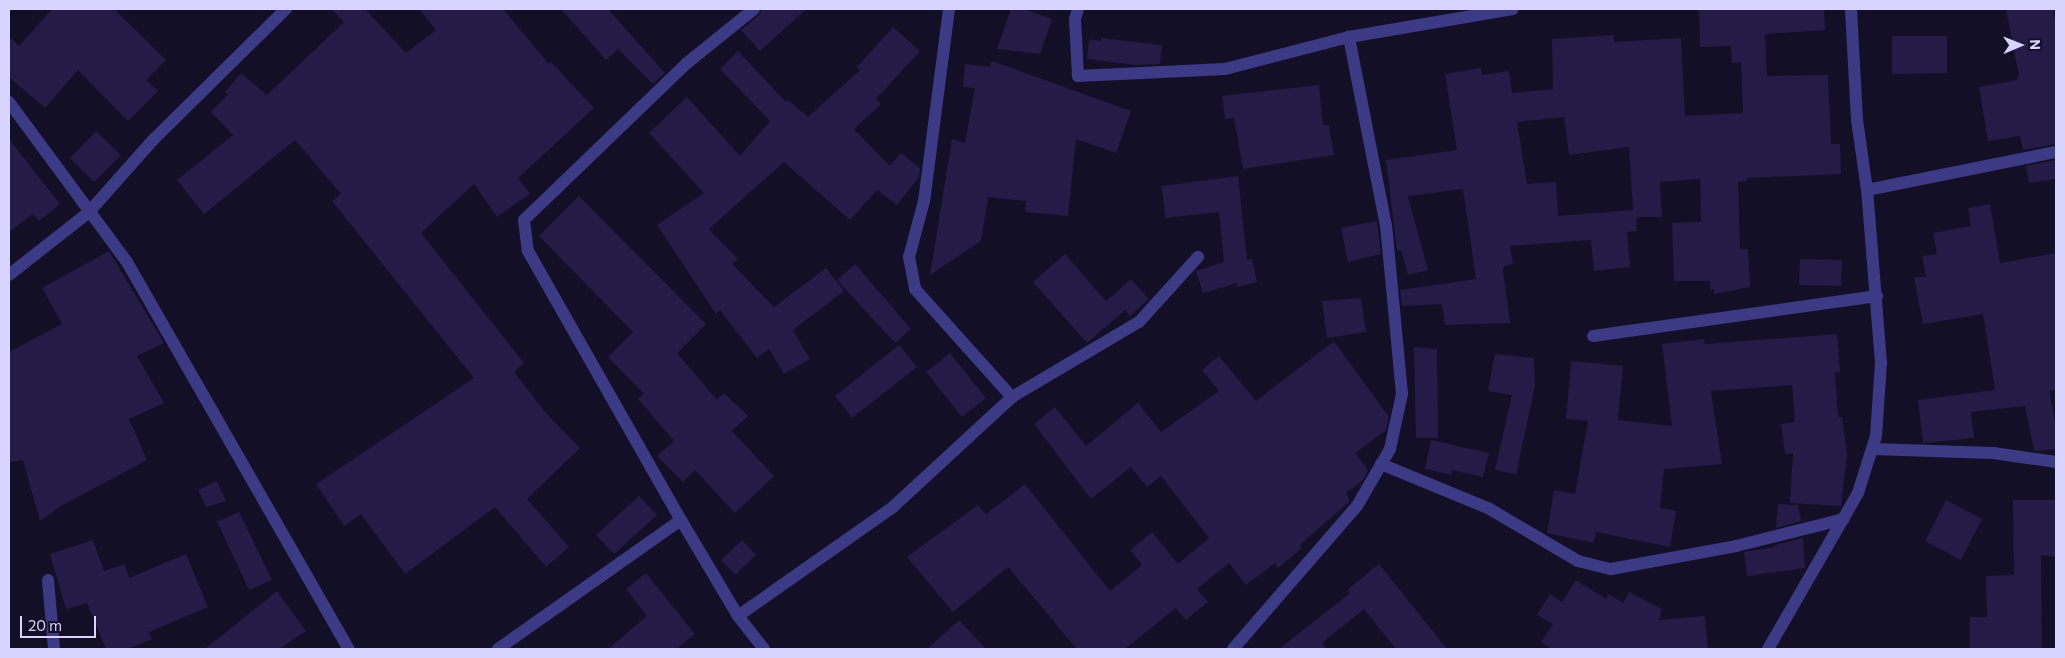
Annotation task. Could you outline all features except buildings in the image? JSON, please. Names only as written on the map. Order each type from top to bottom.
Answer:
[{"type":"street","points":[[9,275],[89,212],[153,140],[286,9]]},
{"type":"street","points":[[754,9],[687,63],[524,220],[528,251],[681,520],[738,616],[764,649]]},
{"type":"street","points":[[949,9],[924,201],[909,257],[914,289],[1012,397]]},
{"type":"street","points":[[1078,9],[1075,19],[1078,76],[1225,69],[1349,37],[1513,9]]},
{"type":"street","points":[[1768,649],[1858,494],[1876,436],[1882,363],[1867,190],[1857,120],[1851,9]]},
{"type":"street","points":[[1233,649],[1357,506],[1390,449],[1402,394],[1386,226],[1349,37]]},
{"type":"street","points":[[9,102],[132,271],[349,649]]},
{"type":"street","points":[[1867,190],[2056,152]]},
{"type":"street","points":[[738,616],[893,507],[1012,397],[1139,322],[1198,257]]},
{"type":"street","points":[[1593,336],[1877,296]]},
{"type":"street","points":[[1872,449],[1994,453],[2056,462]]},
{"type":"street","points":[[1381,464],[1488,508],[1578,561],[1611,569],[1736,546],[1844,519]]},
{"type":"street","points":[[498,649],[681,520]]},
{"type":"street","points":[[48,580],[54,649]]}]
